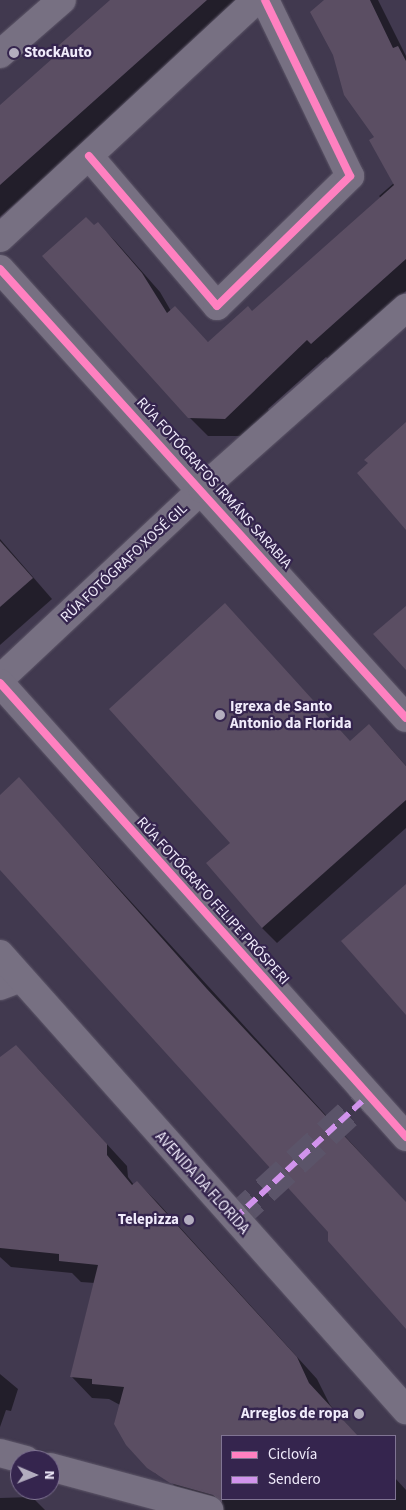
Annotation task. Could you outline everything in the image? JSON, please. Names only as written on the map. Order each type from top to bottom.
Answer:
[{"type":"street","points":[[0,54],[62,0]]},
{"type":"street","points":[[0,238],[256,0]]},
{"type":"street","points":[[89,156],[217,306],[350,176],[265,0]]},
{"type":"street","name":"RÚA FOTÓGRAFOS IRMÁNS SARABIA","points":[[0,268],[202,489],[406,718]]},
{"type":"street","name":"RÚA FOTÓGRAFO XOSÉ GIL","points":[[0,681],[202,489],[406,308]]},
{"type":"street","name":"RÚA FOTÓGRAFO FELIPE PRÓSPERI","points":[[0,681],[406,1137]]},
{"type":"street","name":"AVENIDA DA FLORIDA","points":[[0,954],[11,982],[406,1410]]},
{"type":"street","points":[[60,1470],[209,1510]]},
{"type":"building","points":[[110,0],[207,0],[0,185],[0,105],[62,50],[58,46]]},
{"type":"building","points":[[324,0],[370,0],[393,48],[398,46],[406,61],[406,259],[311,344],[307,340],[225,419],[188,418],[42,256],[86,217],[94,225],[98,222],[142,273],[167,313],[175,306],[208,342],[248,306],[252,311],[394,185],[369,140],[374,137],[344,95],[333,55],[310,12]]},
{"type":"building","points":[[406,422],[406,530],[357,473],[368,463],[364,460]]},
{"type":"building","points":[[0,541],[33,578],[0,607]]},
{"type":"building","points":[[225,603],[350,741],[369,724],[406,766],[406,800],[262,928],[206,863],[230,843],[109,709]]},
{"type":"building","points":[[406,606],[406,670],[373,634]]},
{"type":"building","points":[[19,777],[207,989],[406,1202],[406,1329],[328,1241],[328,1232],[0,870],[0,795]]},
{"type":"building","points":[[406,884],[406,1015],[341,941]]},
{"type":"building","points":[[16,1045],[107,1144],[107,1155],[132,1185],[137,1181],[297,1357],[309,1383],[357,1435],[221,1435],[222,1503],[213,1495],[170,1483],[147,1468],[126,1445],[114,1424],[124,1387],[92,1384],[92,1379],[70,1377],[98,1265],[59,1261],[59,1254],[0,1248],[0,1057]]},
{"type":"tunnel","points":[[234,1219],[369,1095]]},
{"type":"marked path","points":[[234,1219],[369,1095]]},
{"type":"cycle path","points":[[89,156],[217,306],[350,176],[265,0]]},
{"type":"cycle path","points":[[0,269],[406,718]]},
{"type":"cycle path","points":[[0,683],[406,1137]]},
{"type":"place","name":"StockAuto","points":[[14,53]]},
{"type":"place","name":"Igrexa de Santo Antonio da Florida","points":[[220,715]]},
{"type":"place","name":"Telepizza","points":[[189,1220]]},
{"type":"place","name":"Arreglos de ropa","points":[[359,1414]]}]
